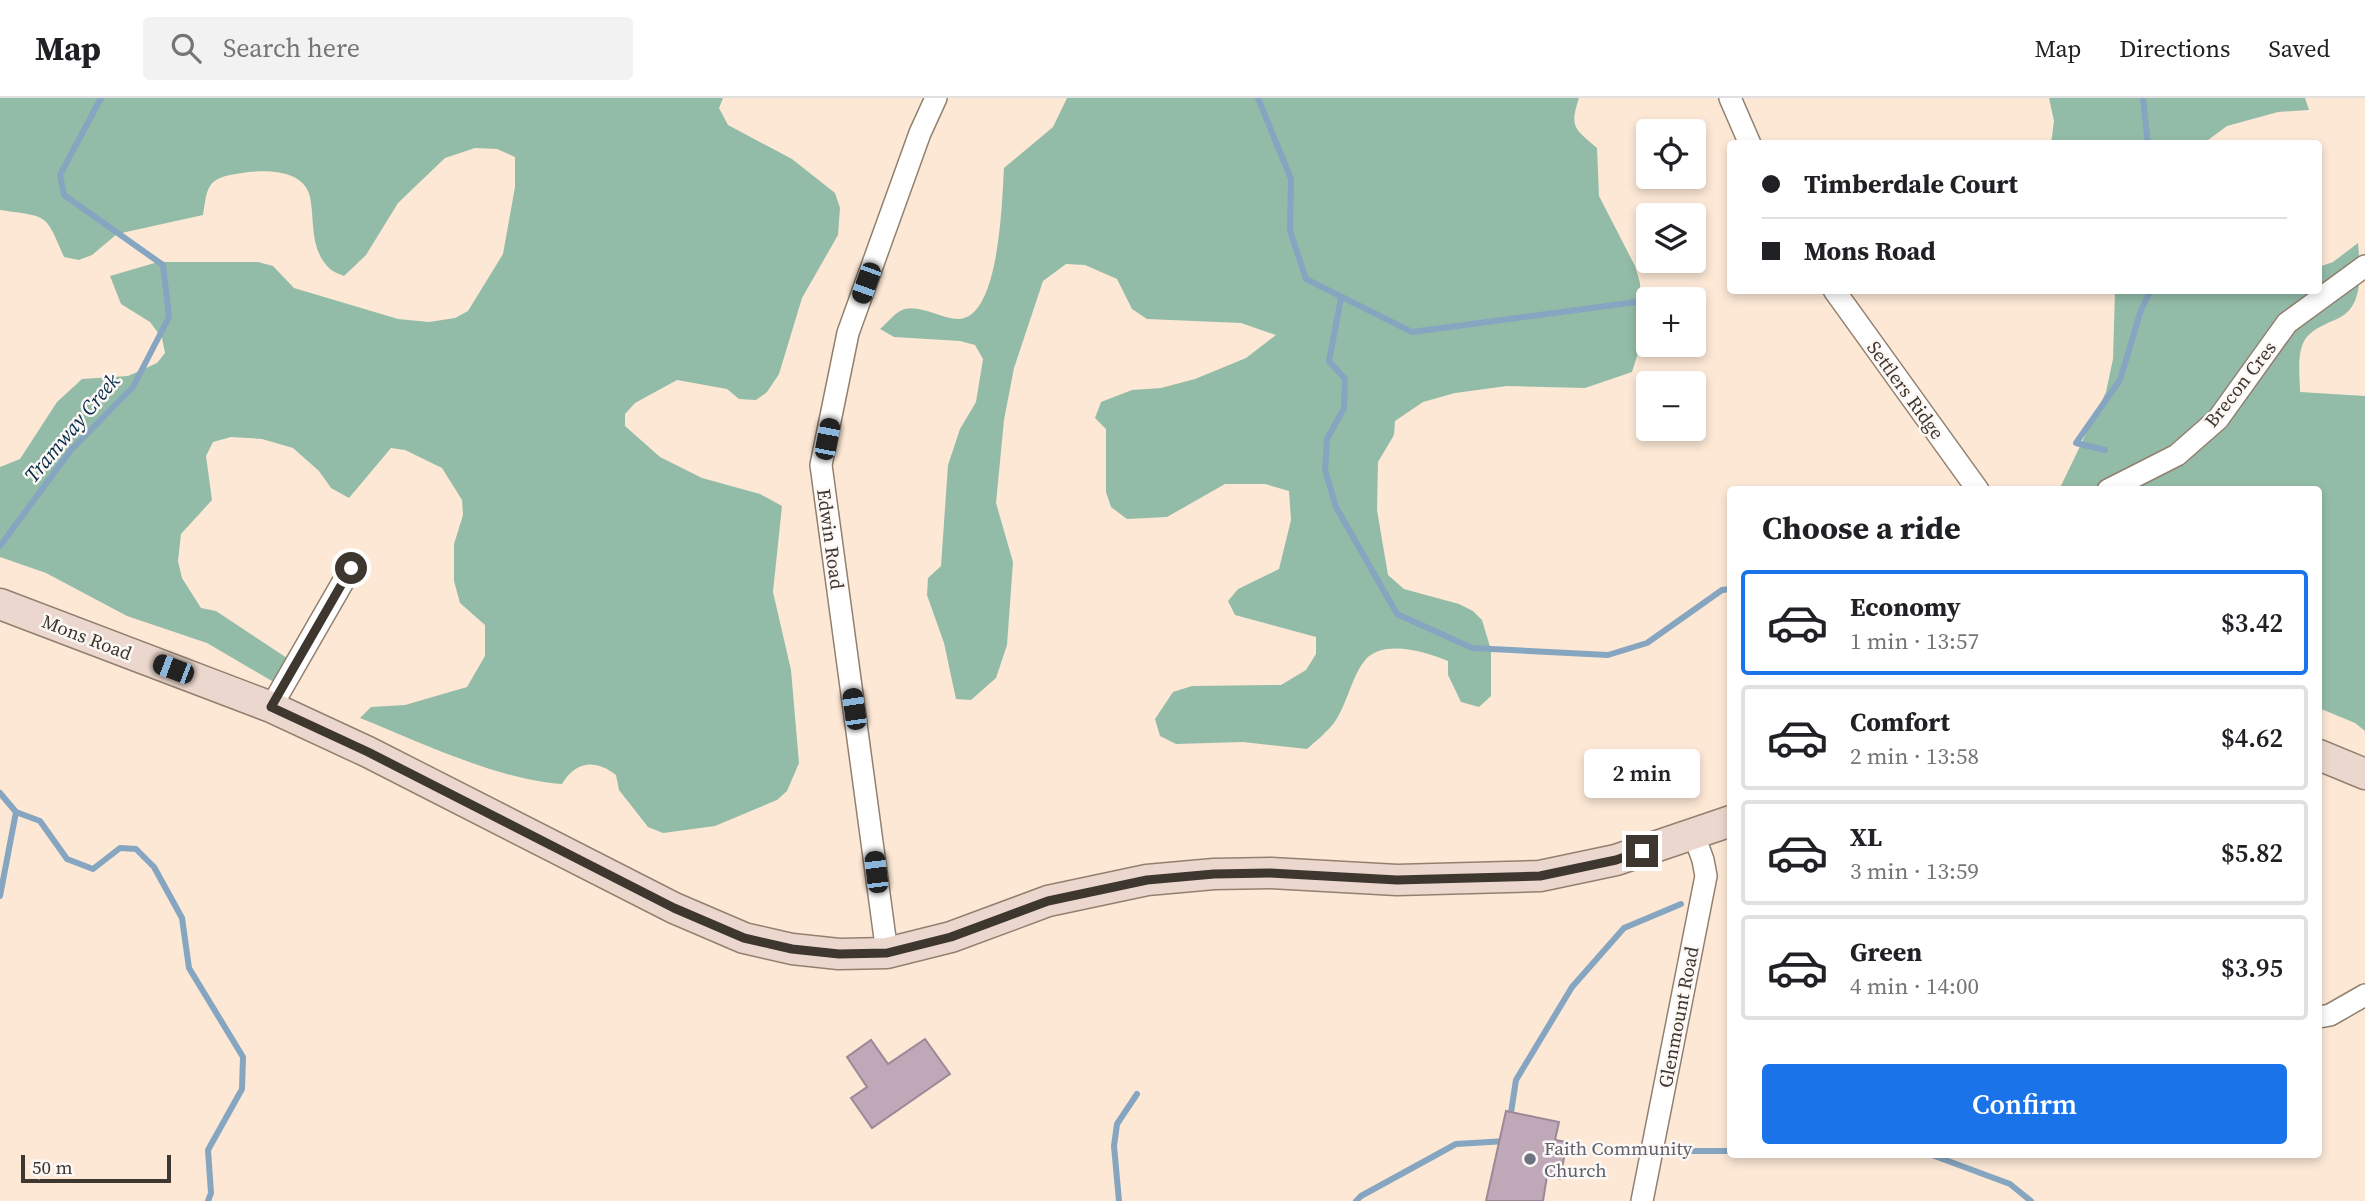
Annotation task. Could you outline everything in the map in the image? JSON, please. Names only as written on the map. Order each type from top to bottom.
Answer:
[{"type":"main road","name":"Mons Road","points":[[0,604],[271,707],[368,752],[674,908],[744,938],[792,949],[839,954],[887,953],[951,937],[1048,901],[1147,880],[1214,874],[1270,873],[1397,880],[1540,876],[1616,860],[1727,823]]},
{"type":"main road","points":[[2322,756],[2365,774]]},
{"type":"street","name":"Edwin Road","points":[[887,953],[821,465],[848,333],[920,133],[936,98]]},
{"type":"street","points":[[1730,98],[1748,140]]},
{"type":"street","name":"Brecon Cres","points":[[2116,486],[2177,455],[2218,419],[2287,323],[2365,267]]},
{"type":"street","name":"Settlers Ridge","points":[[1837,294],[1975,486]]},
{"type":"street","points":[[271,707],[351,568]]},
{"type":"street","name":"Glenmount Road","points":[[1642,1201],[1706,876],[1694,835]]},
{"type":"street","points":[[2322,1016],[2330,1015],[2365,995]]},
{"type":"green space","points":[[0,98],[723,98],[719,108],[728,125],[792,159],[835,193],[840,208],[838,235],[802,298],[779,374],[767,392],[756,400],[739,399],[727,389],[677,380],[635,403],[625,414],[625,426],[660,457],[702,478],[760,494],[782,506],[773,592],[791,670],[799,763],[787,791],[777,800],[715,826],[663,833],[648,827],[619,790],[616,775],[601,766],[580,767],[567,776],[562,784],[537,781],[486,768],[360,718],[371,707],[405,705],[467,687],[485,656],[485,625],[460,603],[454,581],[454,544],[463,515],[462,500],[442,468],[405,450],[391,448],[349,498],[331,488],[319,471],[293,448],[262,439],[231,437],[213,442],[206,456],[212,500],[181,534],[178,561],[182,578],[201,608],[216,611],[290,660],[277,684],[207,643],[127,616],[46,573],[0,557],[0,467],[20,459],[57,402],[82,379],[128,376],[157,363],[165,353],[162,338],[150,322],[121,304],[110,276],[158,262],[258,262],[273,266],[294,288],[398,319],[429,322],[455,318],[468,311],[503,254],[515,187],[515,157],[497,149],[475,148],[445,158],[398,203],[366,255],[344,276],[330,269],[319,253],[306,187],[298,179],[288,175],[264,171],[230,175],[216,180],[209,189],[203,215],[117,234],[92,255],[79,260],[64,257],[53,232],[43,219],[0,210]]},
{"type":"green space","points":[[1067,98],[1579,98],[1574,122],[1579,132],[1597,148],[1599,196],[1635,266],[1640,283],[1640,287],[1636,287],[1637,357],[1632,372],[1585,388],[1507,386],[1455,393],[1423,402],[1395,421],[1394,435],[1378,462],[1377,510],[1388,575],[1404,589],[1459,604],[1473,611],[1482,620],[1491,650],[1491,696],[1479,707],[1461,702],[1448,675],[1448,661],[1418,651],[1395,648],[1374,653],[1366,659],[1334,723],[1307,749],[1243,742],[1176,744],[1160,736],[1155,719],[1173,692],[1192,686],[1281,685],[1306,670],[1316,654],[1316,637],[1235,615],[1228,601],[1238,589],[1279,569],[1291,520],[1289,491],[1265,484],[1225,484],[1167,517],[1127,519],[1111,507],[1106,492],[1106,429],[1095,418],[1101,402],[1132,390],[1161,388],[1195,379],[1246,358],[1276,335],[1241,323],[1147,319],[1132,309],[1117,279],[1085,265],[1066,264],[1043,281],[1014,368],[1004,420],[996,503],[1013,562],[1007,645],[996,678],[971,700],[956,699],[944,643],[927,595],[928,578],[941,566],[948,465],[960,429],[976,402],[983,359],[975,345],[960,341],[894,337],[880,329],[897,313],[907,309],[914,308],[958,319],[972,314],[983,300],[996,255],[1004,168],[1053,127]]},
{"type":"green space","points":[[2049,98],[2305,98],[2309,110],[2278,112],[2227,126],[2208,140],[2052,140],[2054,121]]},
{"type":"green space","points":[[2358,243],[2360,263],[2357,295],[2347,312],[2306,338],[2300,357],[2300,392],[2365,396],[2365,731],[2355,723],[2322,709],[2322,486],[2061,486],[2106,392],[2113,359],[2115,294],[2322,294],[2322,266],[2333,262]]},
{"type":"building","points":[[925,1039],[950,1074],[872,1128],[851,1098],[867,1087],[847,1057],[871,1040],[888,1064]]},
{"type":"building","name":"Faith Community Church","points":[[1506,1111],[1559,1122],[1555,1140],[1567,1142],[1560,1179],[1547,1176],[1543,1201],[1486,1201]]},
{"type":"waterway","name":"Tramway Creek","points":[[0,546],[71,450],[133,387],[169,317],[163,265],[64,195],[60,175],[101,98]]},
{"type":"waterway","points":[[1258,98],[1291,179],[1290,231],[1306,279],[1412,332],[1636,302]]},
{"type":"waterway","points":[[2143,98],[2148,140]]},
{"type":"waterway","points":[[2105,450],[2076,443],[2120,380],[2141,310],[2149,294]]},
{"type":"waterway","points":[[1341,298],[1329,361],[1345,379],[1344,408],[1327,439],[1325,470],[1336,507],[1397,614],[1472,648],[1608,655],[1647,643],[1722,590],[1727,589]]},
{"type":"waterway","name":"Tramway Creek","points":[[0,793],[16,812],[40,821],[67,859],[93,869],[120,848],[136,849],[154,867],[182,918],[189,968],[243,1057],[242,1089],[208,1150],[211,1193],[208,1201]]},
{"type":"waterway","points":[[0,896],[16,812]]},
{"type":"waterway","points":[[1510,1119],[1516,1080],[1572,987],[1624,928],[1681,904]]},
{"type":"waterway","points":[[1119,1201],[1114,1146],[1117,1124],[1137,1094]]},
{"type":"waterway","points":[[1356,1201],[1456,1144],[1506,1141]]},
{"type":"waterway","points":[[1686,1151],[1727,1151]]},
{"type":"waterway","points":[[1940,1158],[2010,1184],[2031,1201]]},
{"type":"place","name":"Faith Community Church","points":[[1530,1159]]},
{"type":"route","points":[[351,568],[271,707],[368,752],[674,908],[744,938],[792,949],[839,954],[887,953],[951,937],[1048,901],[1147,880],[1214,874],[1270,873],[1397,880],[1540,876],[1616,860],[1642,851]]}]
